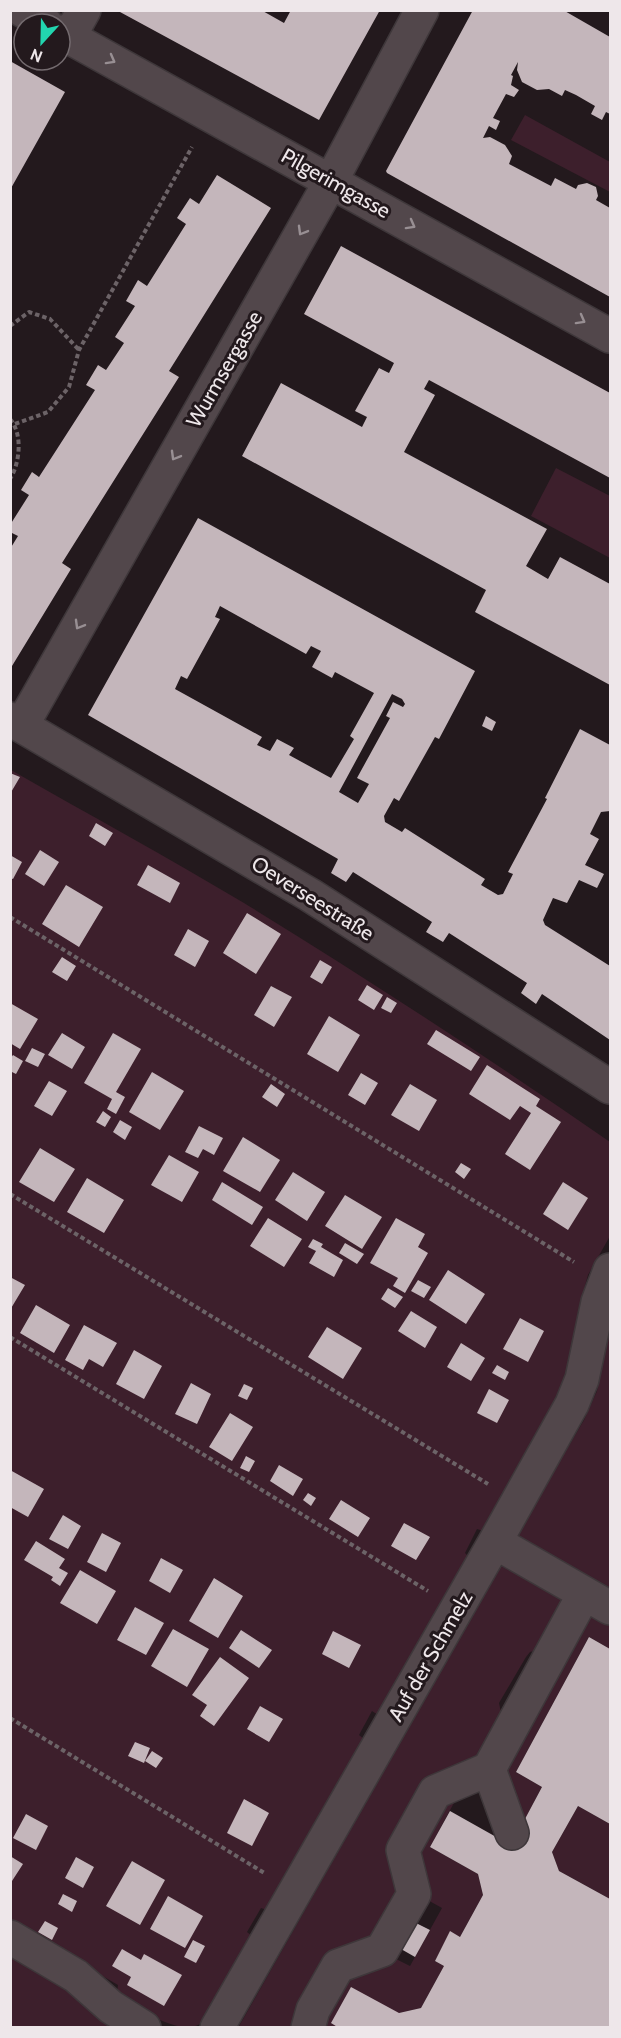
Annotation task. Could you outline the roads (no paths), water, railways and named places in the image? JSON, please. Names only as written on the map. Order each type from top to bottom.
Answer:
[{"type":"street","name":"Wurmsergasse","points":[[16,722],[331,181],[422,10]]},
{"type":"street","name":"Pilgerimgasse","points":[[72,30],[209,114],[610,336]]},
{"type":"street","name":"Oeverseestraße","points":[[16,722],[310,895],[610,1087]]},
{"type":"street","name":"Auf der Schmelz","points":[[217,2028],[562,1424],[582,1379],[598,1302],[608,1276]]},
{"type":"street","points":[[308,2028],[313,2010],[338,1966],[382,1950],[414,1894],[403,1850],[435,1792],[489,1769],[597,1601],[495,1542]]},
{"type":"street","points":[[489,1769],[512,1833]]},
{"type":"street","points":[[10,1937],[76,1976],[111,2007],[144,2028]]}]
